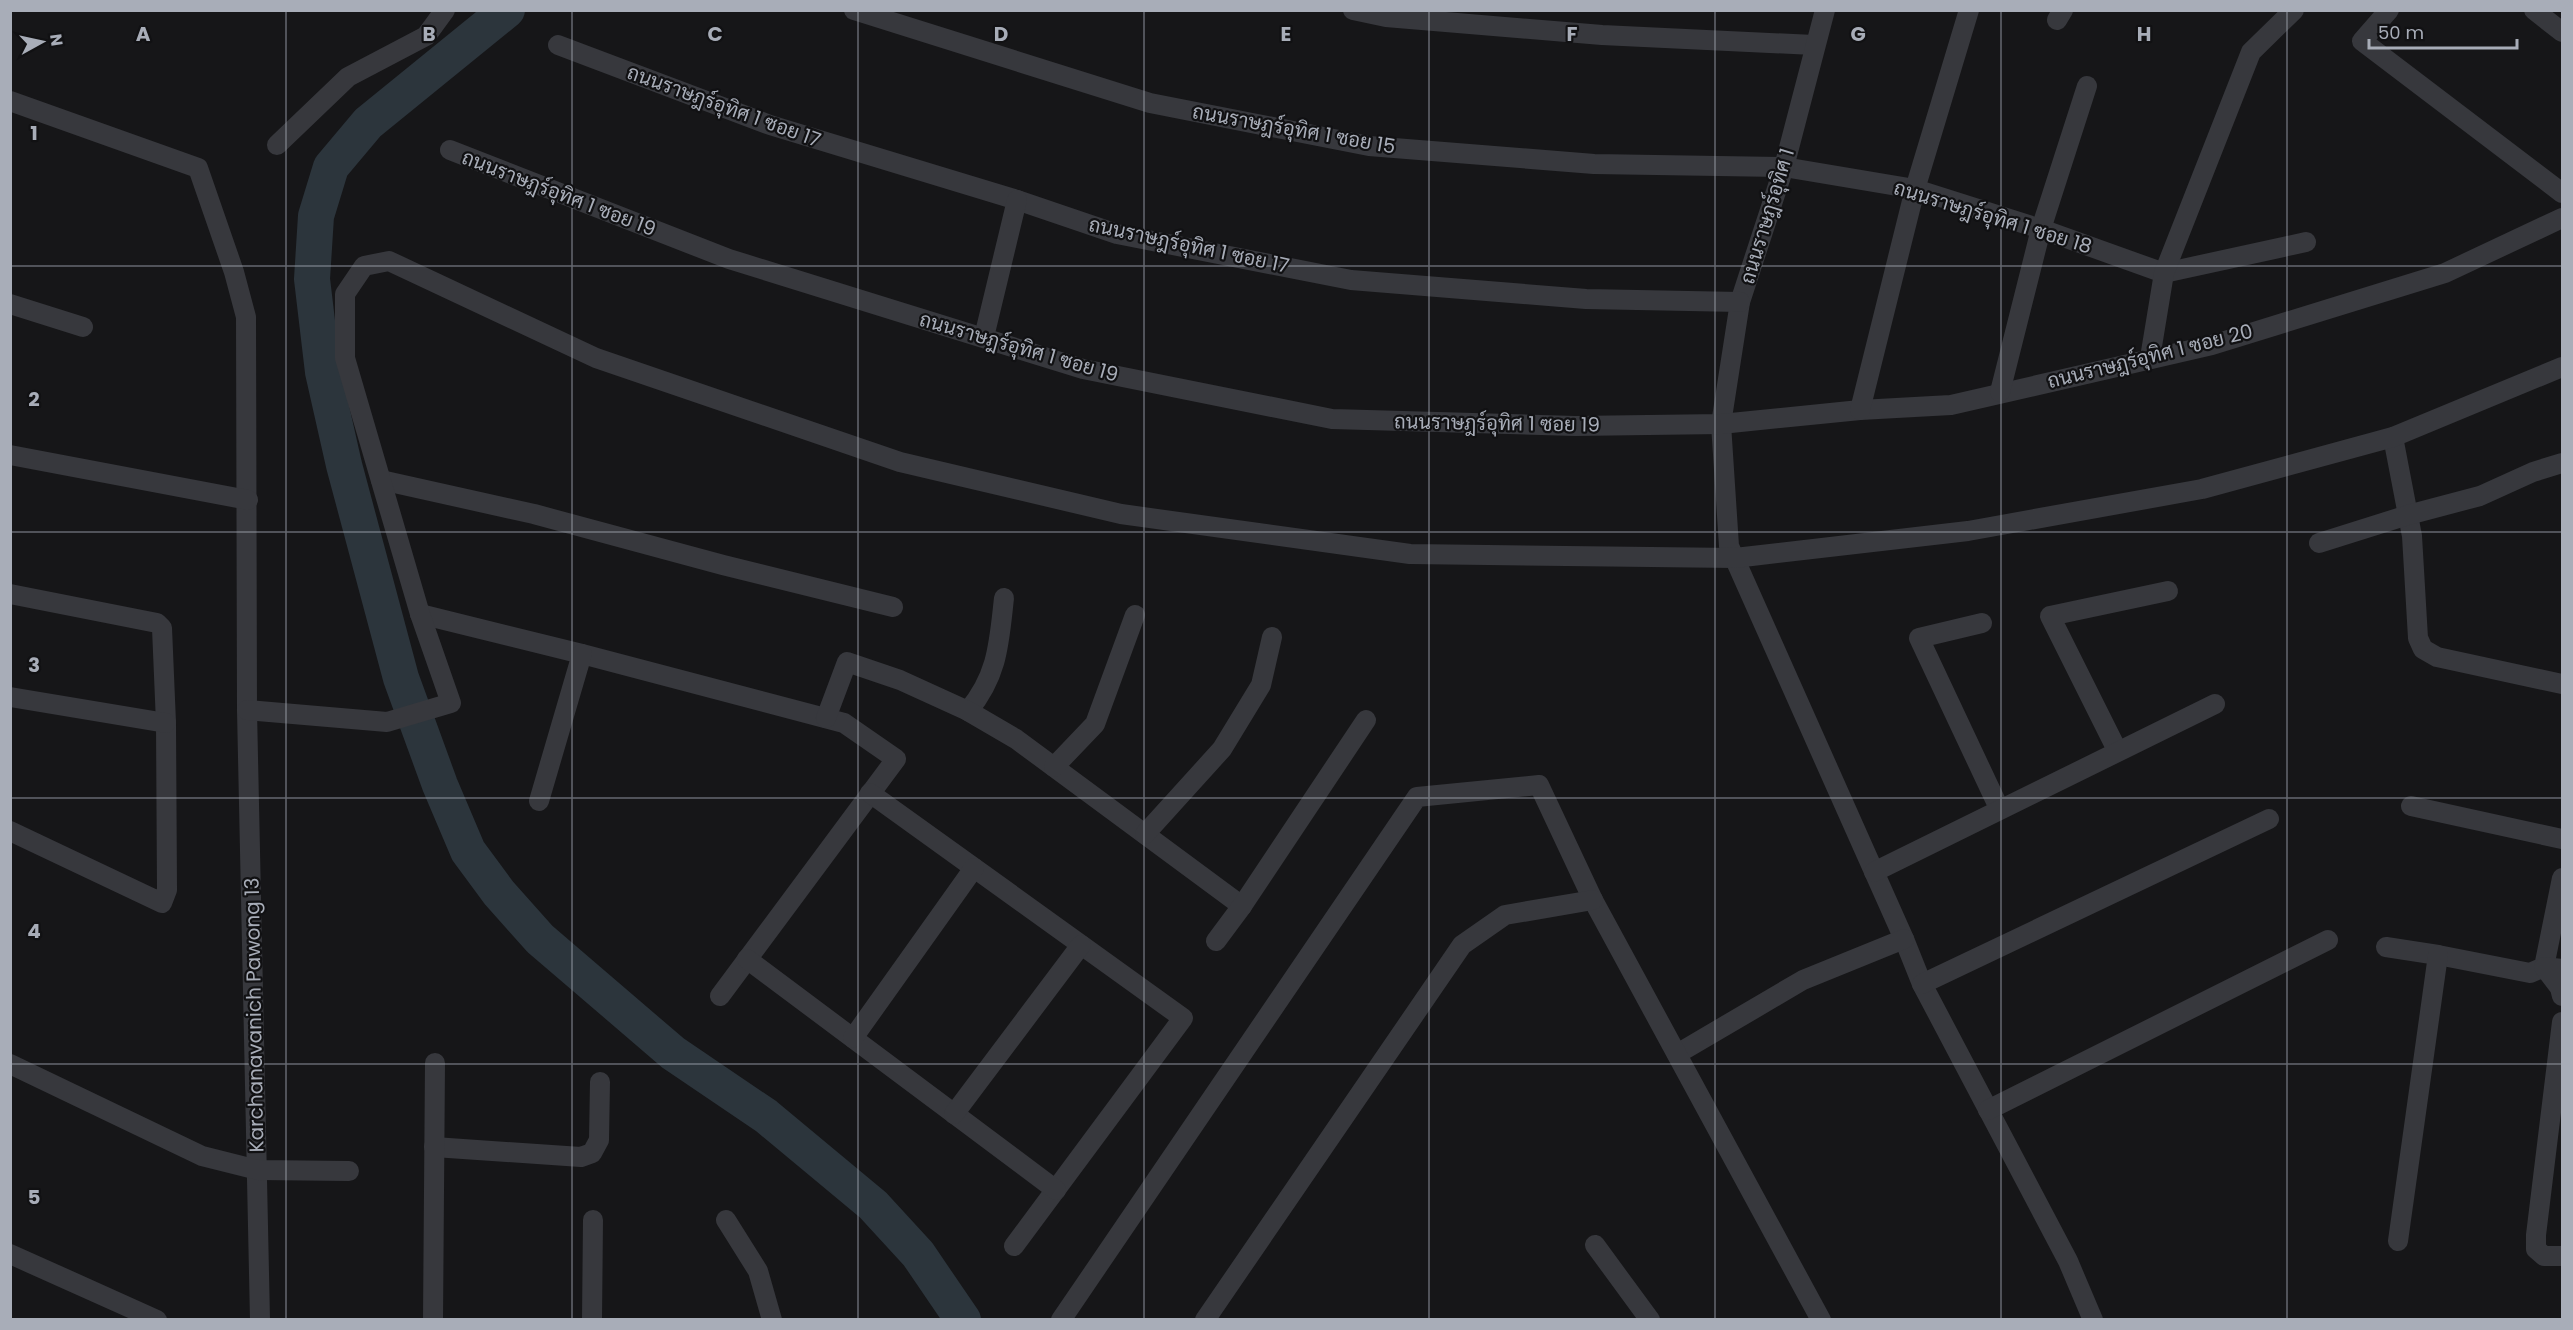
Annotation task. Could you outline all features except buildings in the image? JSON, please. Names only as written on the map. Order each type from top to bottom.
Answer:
[{"type":"street","points":[[277,146],[348,77],[426,36],[445,10]]},
{"type":"street","name":"ถนนราษฎร์อุทิศ 1 ซอย 15","points":[[854,10],[1150,103],[1369,146],[1594,164],[1784,167]]},
{"type":"street","points":[[1353,10],[1386,17],[1602,35],[1814,45]]},
{"type":"street","name":"ถนนราษฎร์อุทิศ 1","points":[[1825,10],[1784,167],[1740,302],[1721,424],[1729,546],[1922,984],[2068,1261],[2093,1320]]},
{"type":"street","points":[[1860,410],[1915,189],[1969,10]]},
{"type":"street","points":[[2150,358],[2164,273],[2251,52],[2294,10]]},
{"type":"street","points":[[2389,10],[2361,42],[2562,193]]},
{"type":"street","points":[[2534,10],[2562,32]]},
{"type":"street","name":"ถนนราษฎร์อุทิศ 1 ซอย 17","points":[[558,45],[770,126],[1017,200],[1117,234],[1351,280],[1586,299],[1740,302]]},
{"type":"street","points":[[2000,392],[2041,229],[2087,86]]},
{"type":"street","name":"Karchanavanich Pawong 13","points":[[10,101],[198,168],[234,272],[246,317],[247,710],[261,1320]]},
{"type":"street","name":"ถนนราษฎร์อุทิศ 1 ซอย 19","points":[[450,150],[729,259],[1083,369],[1332,418],[1575,426],[1721,424]]},
{"type":"street","name":"ถนนราษฎร์อุทิศ 1 ซอย 18","points":[[1784,167],[1915,189],[2041,229],[2164,273]]},
{"type":"street","points":[[984,337],[1017,200]]},
{"type":"street","name":"ถนนราษฎร์อุทิศ 1 ซอย 20","points":[[1721,424],[1860,410],[1951,405],[2212,345],[2445,273],[2562,218]]},
{"type":"street","points":[[2164,273],[2306,242]]},
{"type":"street","points":[[247,710],[387,722],[451,703],[420,614],[345,358],[345,294],[364,266],[389,261],[608,362],[900,462],[1121,514],[1410,554],[1735,558],[1968,531],[2190,491],[2393,437],[2562,367]]},
{"type":"street","points":[[10,304],[83,327]]},
{"type":"street","points":[[2393,437],[2412,536],[2418,638],[2423,649],[2437,657],[2562,684]]},
{"type":"street","points":[[10,454],[248,500]]},
{"type":"street","points":[[2319,543],[2408,515],[2480,496],[2533,472],[2562,463]]},
{"type":"street","points":[[381,480],[534,514],[723,565],[894,607]]},
{"type":"street","points":[[2117,750],[2050,615],[2168,591]]},
{"type":"street","points":[[10,594],[157,623],[162,628],[166,723],[166,890],[162,903],[10,831]]},
{"type":"street","points":[[968,711],[983,693],[999,651],[1004,598]]},
{"type":"street","points":[[420,614],[844,723],[896,759],[720,996]]},
{"type":"street","points":[[1054,767],[1095,724],[1135,615]]},
{"type":"street","points":[[1982,623],[1919,638],[1999,808]]},
{"type":"street","points":[[1145,834],[1222,749],[1261,685],[1272,637]]},
{"type":"street","points":[[539,801],[582,654]]},
{"type":"street","points":[[826,718],[848,662],[900,680],[968,711],[1016,739],[1242,906]]},
{"type":"street","points":[[10,697],[166,723]]},
{"type":"street","points":[[1874,872],[1999,808],[2215,704]]},
{"type":"street","points":[[1216,941],[1242,906],[1366,720]]},
{"type":"street","points":[[1061,1320],[1417,796],[1539,785],[1593,900],[1821,1320]]},
{"type":"street","points":[[870,793],[1183,1018],[1014,1246]]},
{"type":"street","points":[[2411,806],[2562,839]]},
{"type":"street","points":[[1922,984],[2269,819]]},
{"type":"street","points":[[853,1038],[974,868]]},
{"type":"street","points":[[2562,878],[2553,968],[2562,996]]},
{"type":"street","points":[[1205,1320],[1462,945],[1505,915],[1593,900]]},
{"type":"street","points":[[1677,1054],[1803,980],[1904,939]]},
{"type":"street","points":[[1988,1110],[2328,940]]},
{"type":"street","points":[[954,1114],[1081,945]]},
{"type":"street","points":[[2386,947],[2438,955],[2516,972],[2530,973],[2553,968]]},
{"type":"street","points":[[2398,1241],[2438,955]]},
{"type":"street","points":[[747,959],[1056,1190]]},
{"type":"street","points":[[2562,1022],[2559,1090],[2536,1250],[2544,1256],[2562,1256]]},
{"type":"street","points":[[433,1320],[435,1063]]},
{"type":"street","points":[[10,1064],[202,1156],[258,1170],[349,1171]]},
{"type":"street","points":[[434,1147],[581,1157],[592,1153],[598,1140],[600,1082]]},
{"type":"street","points":[[592,1320],[593,1220]]},
{"type":"street","points":[[726,1220],[758,1271],[772,1320]]},
{"type":"street","points":[[1595,1245],[1650,1320]]},
{"type":"street","points":[[10,1254],[157,1320]]},
{"type":"waterway","points":[[507,10],[368,123],[331,167],[316,216],[312,279],[323,372],[344,465],[401,678],[440,785],[468,851],[499,893],[540,939],[673,1053],[766,1116],[873,1205],[918,1254],[963,1320]]}]
